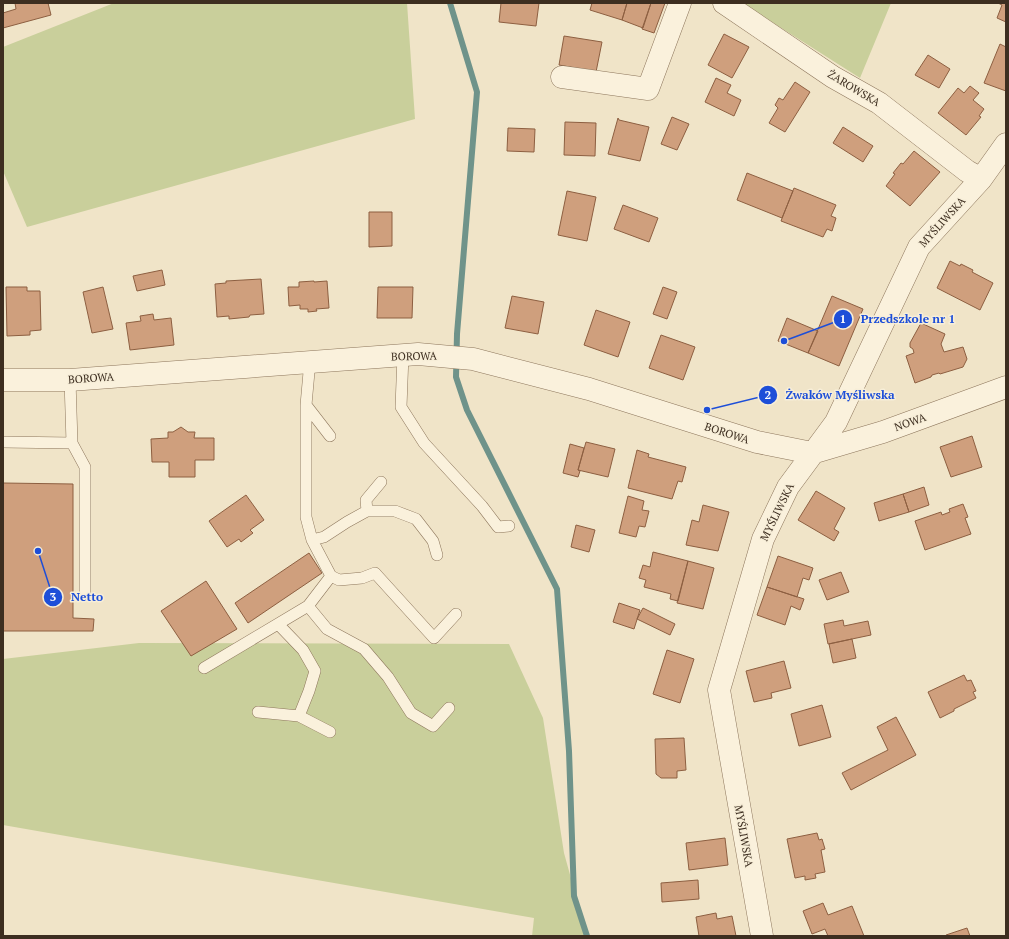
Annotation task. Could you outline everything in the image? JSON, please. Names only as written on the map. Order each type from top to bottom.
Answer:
[{"type":"street","points":[[562,77],[648,89],[680,3]]},
{"type":"street","name":"ŻAROWSKA","points":[[724,3],[833,77],[880,103],[968,171],[981,179]]},
{"type":"street","name":"MYŚLIWSKA","points":[[762,936],[719,690],[763,540],[788,486],[836,422],[919,247],[981,179],[1006,144]]},
{"type":"street","name":"BOROWA","points":[[3,380],[70,380],[418,354],[458,357],[588,389],[758,442],[812,453]]},
{"type":"street","name":"NOWA","points":[[812,453],[883,432],[1006,387]]},
{"type":"lane","points":[[403,355],[401,407],[424,442],[482,506],[498,527],[509,526]]},
{"type":"lane","points":[[310,361],[306,405],[306,517],[312,540],[331,576],[339,580],[362,578],[375,573],[434,638],[456,614]]},
{"type":"lane","points":[[70,380],[72,443],[84,467],[85,594]]},
{"type":"lane","points":[[306,405],[330,436]]},
{"type":"lane","points":[[3,442],[72,443]]},
{"type":"lane","points":[[367,511],[366,500],[381,482]]},
{"type":"lane","points":[[312,540],[324,537],[346,522],[367,511],[395,511],[416,519],[433,541],[437,555]]},
{"type":"lane","points":[[204,668],[308,606],[331,576]]},
{"type":"lane","points":[[308,606],[327,629],[364,649],[388,678],[411,713],[433,726],[449,708]]},
{"type":"lane","points":[[278,624],[303,650],[315,671],[299,716]]},
{"type":"lane","points":[[258,712],[299,716],[330,732]]},
{"type":"green space","points":[[114,3],[407,3],[415,119],[27,227],[3,171],[3,47]]},
{"type":"green space","points":[[742,3],[891,3],[860,78]]},
{"type":"green space","points":[[139,643],[509,644],[543,718],[564,853],[587,936],[532,936],[534,918],[3,825],[3,659]]},
{"type":"building","points":[[15,3],[48,3],[51,15],[3,28],[3,13],[16,9]]},
{"type":"building","points":[[501,3],[539,3],[536,26],[499,22]]},
{"type":"building","points":[[592,3],[627,3],[622,20],[590,10]]},
{"type":"building","points":[[627,3],[651,3],[643,28],[622,20]]},
{"type":"building","points":[[651,3],[665,3],[654,33],[642,29]]},
{"type":"building","points":[[998,3],[1006,3],[1006,22],[997,18],[1002,5]]},
{"type":"building","points":[[724,34],[749,47],[732,78],[708,65]]},
{"type":"building","points":[[564,36],[602,42],[596,72],[559,65]]},
{"type":"building","points":[[1000,44],[1006,47],[1006,91],[984,83]]},
{"type":"building","points":[[928,55],[950,69],[939,88],[915,75]]},
{"type":"building","points":[[716,78],[731,85],[727,93],[741,100],[734,116],[705,102]]},
{"type":"building","points":[[795,82],[810,92],[785,132],[769,123],[778,108],[775,105],[779,98],[783,100]]},
{"type":"building","points":[[970,86],[979,93],[973,100],[984,109],[979,116],[981,117],[966,135],[938,113],[958,88],[964,93]]},
{"type":"building","points":[[672,117],[689,124],[677,150],[661,144]]},
{"type":"building","points":[[618,118],[619,120],[649,127],[640,161],[608,154]]},
{"type":"building","points":[[565,122],[596,123],[595,156],[564,155]]},
{"type":"building","points":[[843,127],[873,146],[863,162],[833,143]]},
{"type":"building","points":[[508,128],[535,129],[534,152],[507,151]]},
{"type":"building","points":[[914,151],[940,172],[910,206],[886,186],[895,174],[893,173],[901,163],[903,164]]},
{"type":"building","points":[[747,173],[793,191],[782,218],[737,200]]},
{"type":"building","points":[[794,188],[836,205],[831,216],[836,218],[832,231],[827,229],[823,237],[781,221]]},
{"type":"building","points":[[567,191],[596,197],[587,241],[558,235]]},
{"type":"building","points":[[623,205],[658,218],[649,242],[614,229]]},
{"type":"building","points":[[369,212],[392,212],[392,246],[369,247]]},
{"type":"building","points":[[950,261],[960,266],[961,264],[973,270],[972,272],[993,283],[980,310],[937,288]]},
{"type":"building","points":[[162,270],[165,285],[137,291],[133,276]]},
{"type":"building","points":[[261,279],[264,314],[229,319],[229,316],[217,317],[215,284],[226,283],[226,281]]},
{"type":"building","points":[[327,281],[329,308],[316,309],[317,311],[308,312],[308,309],[300,309],[300,305],[289,306],[288,287],[299,287],[299,282]]},
{"type":"building","points":[[6,287],[27,287],[27,291],[40,291],[41,330],[30,331],[30,335],[7,336]]},
{"type":"building","points":[[103,287],[113,329],[92,333],[83,292]]},
{"type":"building","points":[[378,287],[413,287],[412,318],[377,318]]},
{"type":"building","points":[[663,287],[677,292],[667,319],[653,314]]},
{"type":"building","points":[[512,296],[544,302],[538,334],[505,328]]},
{"type":"building","points":[[832,296],[863,309],[839,366],[808,353]]},
{"type":"building","points":[[596,310],[630,322],[618,357],[584,345]]},
{"type":"building","points":[[153,314],[154,320],[171,318],[174,345],[130,350],[126,323],[141,321],[140,316]]},
{"type":"building","points":[[787,318],[818,331],[808,353],[778,341]]},
{"type":"building","points":[[921,323],[945,334],[941,344],[944,352],[963,347],[967,359],[963,367],[932,375],[931,377],[915,383],[906,356],[914,353],[913,349],[910,347],[910,343]]},
{"type":"building","points":[[661,335],[695,347],[683,380],[649,368]]},
{"type":"building","points":[[181,427],[188,432],[195,432],[194,438],[214,438],[214,460],[195,460],[195,477],[169,477],[169,462],[152,462],[151,439],[168,438],[168,432],[173,432]]},
{"type":"building","points":[[972,436],[982,467],[951,477],[940,447]]},
{"type":"building","points":[[586,442],[615,449],[608,477],[578,470]]},
{"type":"building","points":[[570,444],[584,448],[578,470],[580,471],[578,477],[563,473]]},
{"type":"building","points":[[637,450],[649,454],[648,457],[686,467],[682,482],[678,481],[672,499],[628,488]]},
{"type":"building","points":[[3,483],[73,484],[73,618],[94,619],[93,631],[3,631]]},
{"type":"building","points":[[924,487],[929,505],[909,512],[903,494]]},
{"type":"building","points":[[816,491],[845,508],[834,529],[839,532],[834,541],[798,520]]},
{"type":"building","points":[[903,494],[909,512],[879,521],[874,503]]},
{"type":"building","points":[[246,495],[264,520],[250,530],[253,533],[241,542],[239,539],[227,547],[209,521]]},
{"type":"building","points":[[628,496],[644,501],[642,510],[649,511],[645,527],[639,526],[636,537],[619,533]]},
{"type":"building","points":[[963,504],[968,517],[965,518],[971,534],[925,550],[915,521],[941,512],[942,515],[950,512],[949,509]]},
{"type":"building","points":[[703,505],[729,512],[718,551],[686,545],[692,520],[699,522]]},
{"type":"building","points":[[576,525],[595,530],[589,552],[571,547]]},
{"type":"building","points":[[653,552],[688,561],[678,601],[670,599],[671,594],[644,587],[646,580],[639,578],[643,565],[650,567]]},
{"type":"building","points":[[309,553],[322,573],[248,623],[235,603]]},
{"type":"building","points":[[778,556],[813,568],[809,580],[803,578],[797,597],[767,587]]},
{"type":"building","points":[[688,561],[714,568],[703,609],[677,603]]},
{"type":"building","points":[[841,572],[849,592],[827,600],[819,580]]},
{"type":"building","points":[[206,581],[237,629],[191,656],[161,611]]},
{"type":"building","points":[[767,587],[804,599],[800,610],[791,606],[785,625],[757,615]]},
{"type":"building","points":[[619,603],[640,610],[634,629],[613,622]]},
{"type":"building","points":[[643,608],[675,624],[670,635],[637,619]]},
{"type":"building","points":[[843,620],[844,626],[868,621],[871,635],[828,644],[824,624]]},
{"type":"building","points":[[852,639],[856,658],[833,663],[829,644]]},
{"type":"building","points":[[667,650],[694,659],[680,703],[653,694]]},
{"type":"building","points":[[784,661],[791,688],[771,693],[772,698],[754,702],[746,671]]},
{"type":"building","points":[[964,675],[967,681],[971,680],[976,691],[973,692],[976,698],[940,718],[928,692]]},
{"type":"building","points":[[822,705],[831,737],[799,746],[791,714]]},
{"type":"building","points":[[896,717],[916,755],[851,790],[842,773],[888,750],[877,727]]},
{"type":"building","points":[[684,738],[686,770],[677,771],[677,778],[661,778],[656,774],[655,739]]},
{"type":"building","points":[[817,833],[819,840],[822,839],[825,849],[821,850],[825,872],[815,874],[816,878],[805,880],[805,876],[795,878],[787,839]]},
{"type":"building","points":[[725,838],[728,865],[689,870],[686,843]]},
{"type":"building","points":[[698,880],[699,899],[662,902],[661,883]]},
{"type":"building","points":[[823,903],[828,915],[852,906],[864,936],[828,936],[825,929],[812,934],[803,911]]},
{"type":"building","points":[[716,913],[717,919],[732,916],[736,936],[699,936],[696,917]]},
{"type":"building","points":[[967,928],[970,936],[946,936],[946,935]]},
{"type":"waterway","points":[[450,3],[477,92],[457,334],[456,377],[467,410],[557,589],[569,751],[574,896],[587,936]]},
{"type":"place","name":"Przedszkole nr 1","points":[[784,341]]},
{"type":"place","name":"Żwaków Myśliwska","points":[[707,410]]},
{"type":"place","name":"Netto","points":[[38,551]]}]
